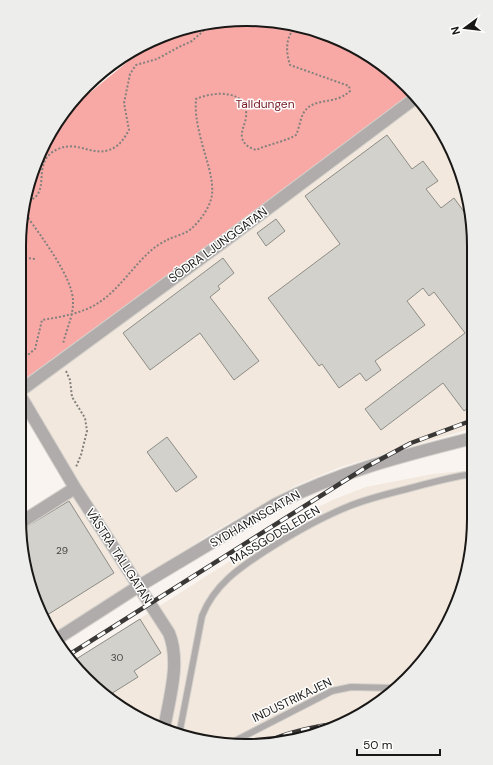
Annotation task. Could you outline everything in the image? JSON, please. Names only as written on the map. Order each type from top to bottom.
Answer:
[{"type":"street","name":"SÖDRA LJUNGGATAN","points":[[26,386],[412,101]]},
{"type":"street","name":"VÄSTRA TALLGATAN","points":[[26,405],[73,484],[169,633],[174,646],[175,664],[165,723]]},
{"type":"street","name":"SYDHAMNSGATAN","points":[[60,637],[139,586],[276,504],[298,493],[368,466],[467,440]]},
{"type":"street","points":[[26,519],[73,484]]},
{"type":"lane","name":"MASSGODSLEDEN","points":[[180,728],[202,616],[207,603],[222,583],[231,575],[245,564],[300,530],[347,507],[372,498],[467,475]]},
{"type":"lane","name":"INDUSTRIKAJEN","points":[[239,739],[332,691],[351,687],[387,688]]},
{"type":"path","points":[[31,199],[38,194],[42,182],[41,168],[45,158],[58,149],[74,145],[103,152],[118,145],[129,130],[124,103],[130,74],[136,65],[157,59],[192,41],[205,30]]},
{"type":"path","points":[[26,354],[29,354],[35,349],[42,320],[73,314],[95,304],[125,279],[139,262],[153,249],[166,240],[191,229],[209,206],[212,195],[212,183],[195,108],[196,99],[206,94],[222,93],[240,100],[245,107],[246,118],[242,128],[242,140],[248,147],[256,150],[287,140],[296,135],[302,114],[308,106],[320,102],[336,100],[344,97],[350,91],[348,86],[290,65],[287,55],[288,42],[294,31]]},
{"type":"path","points":[[28,218],[67,278],[74,300],[73,314],[64,340],[60,361],[70,380],[72,397],[85,418],[87,431],[73,484]]},
{"type":"path","points":[[26,258],[35,259]]},
{"type":"shaded area","points":[[415,105],[430,124],[444,149],[455,176],[463,203],[467,232],[467,430],[340,467],[297,485],[213,532],[141,580],[26,402],[26,393]]},
{"type":"shaded area","points":[[467,471],[467,533],[463,562],[450,603],[430,641],[412,664],[381,693],[369,702],[344,716],[317,727],[290,735],[261,739],[232,739],[203,735],[162,722],[124,702],[101,684],[77,659],[304,514],[335,499],[366,487],[433,474]]},
{"type":"shaded area","points":[[73,493],[134,586],[59,634],[43,603],[34,576],[30,562],[26,522]]},
{"type":"green space","name":"Talldungen","points":[[232,26],[261,26],[290,30],[317,38],[344,49],[369,63],[392,81],[408,97],[26,383],[26,232],[30,203],[38,176],[49,149],[63,124],[72,112],[87,95],[131,59],[162,43],[203,30]]},
{"type":"building","points":[[387,135],[412,169],[423,161],[438,181],[426,189],[441,208],[454,198],[464,212],[467,232],[467,409],[464,411],[443,383],[381,430],[365,409],[465,333],[434,292],[429,296],[423,288],[407,301],[425,325],[375,361],[381,370],[366,381],[360,373],[339,388],[322,364],[319,366],[268,298],[340,244],[305,196]]},
{"type":"building","points":[[276,219],[285,231],[266,246],[257,233]]},
{"type":"building","points":[[223,258],[234,273],[218,286],[220,289],[210,297],[259,361],[234,380],[200,333],[150,370],[123,333]]},
{"type":"building","points":[[167,437],[197,477],[176,492],[147,452]]},
{"type":"building","points":[[69,501],[114,573],[48,614],[38,589],[30,562],[26,527]]},
{"type":"building","points":[[140,619],[161,653],[134,671],[138,677],[112,693],[101,684],[77,659]]},
{"type":"railway","points":[[72,653],[368,466],[411,443],[467,422]]},
{"type":"railway","points":[[282,736],[314,728]]}]
